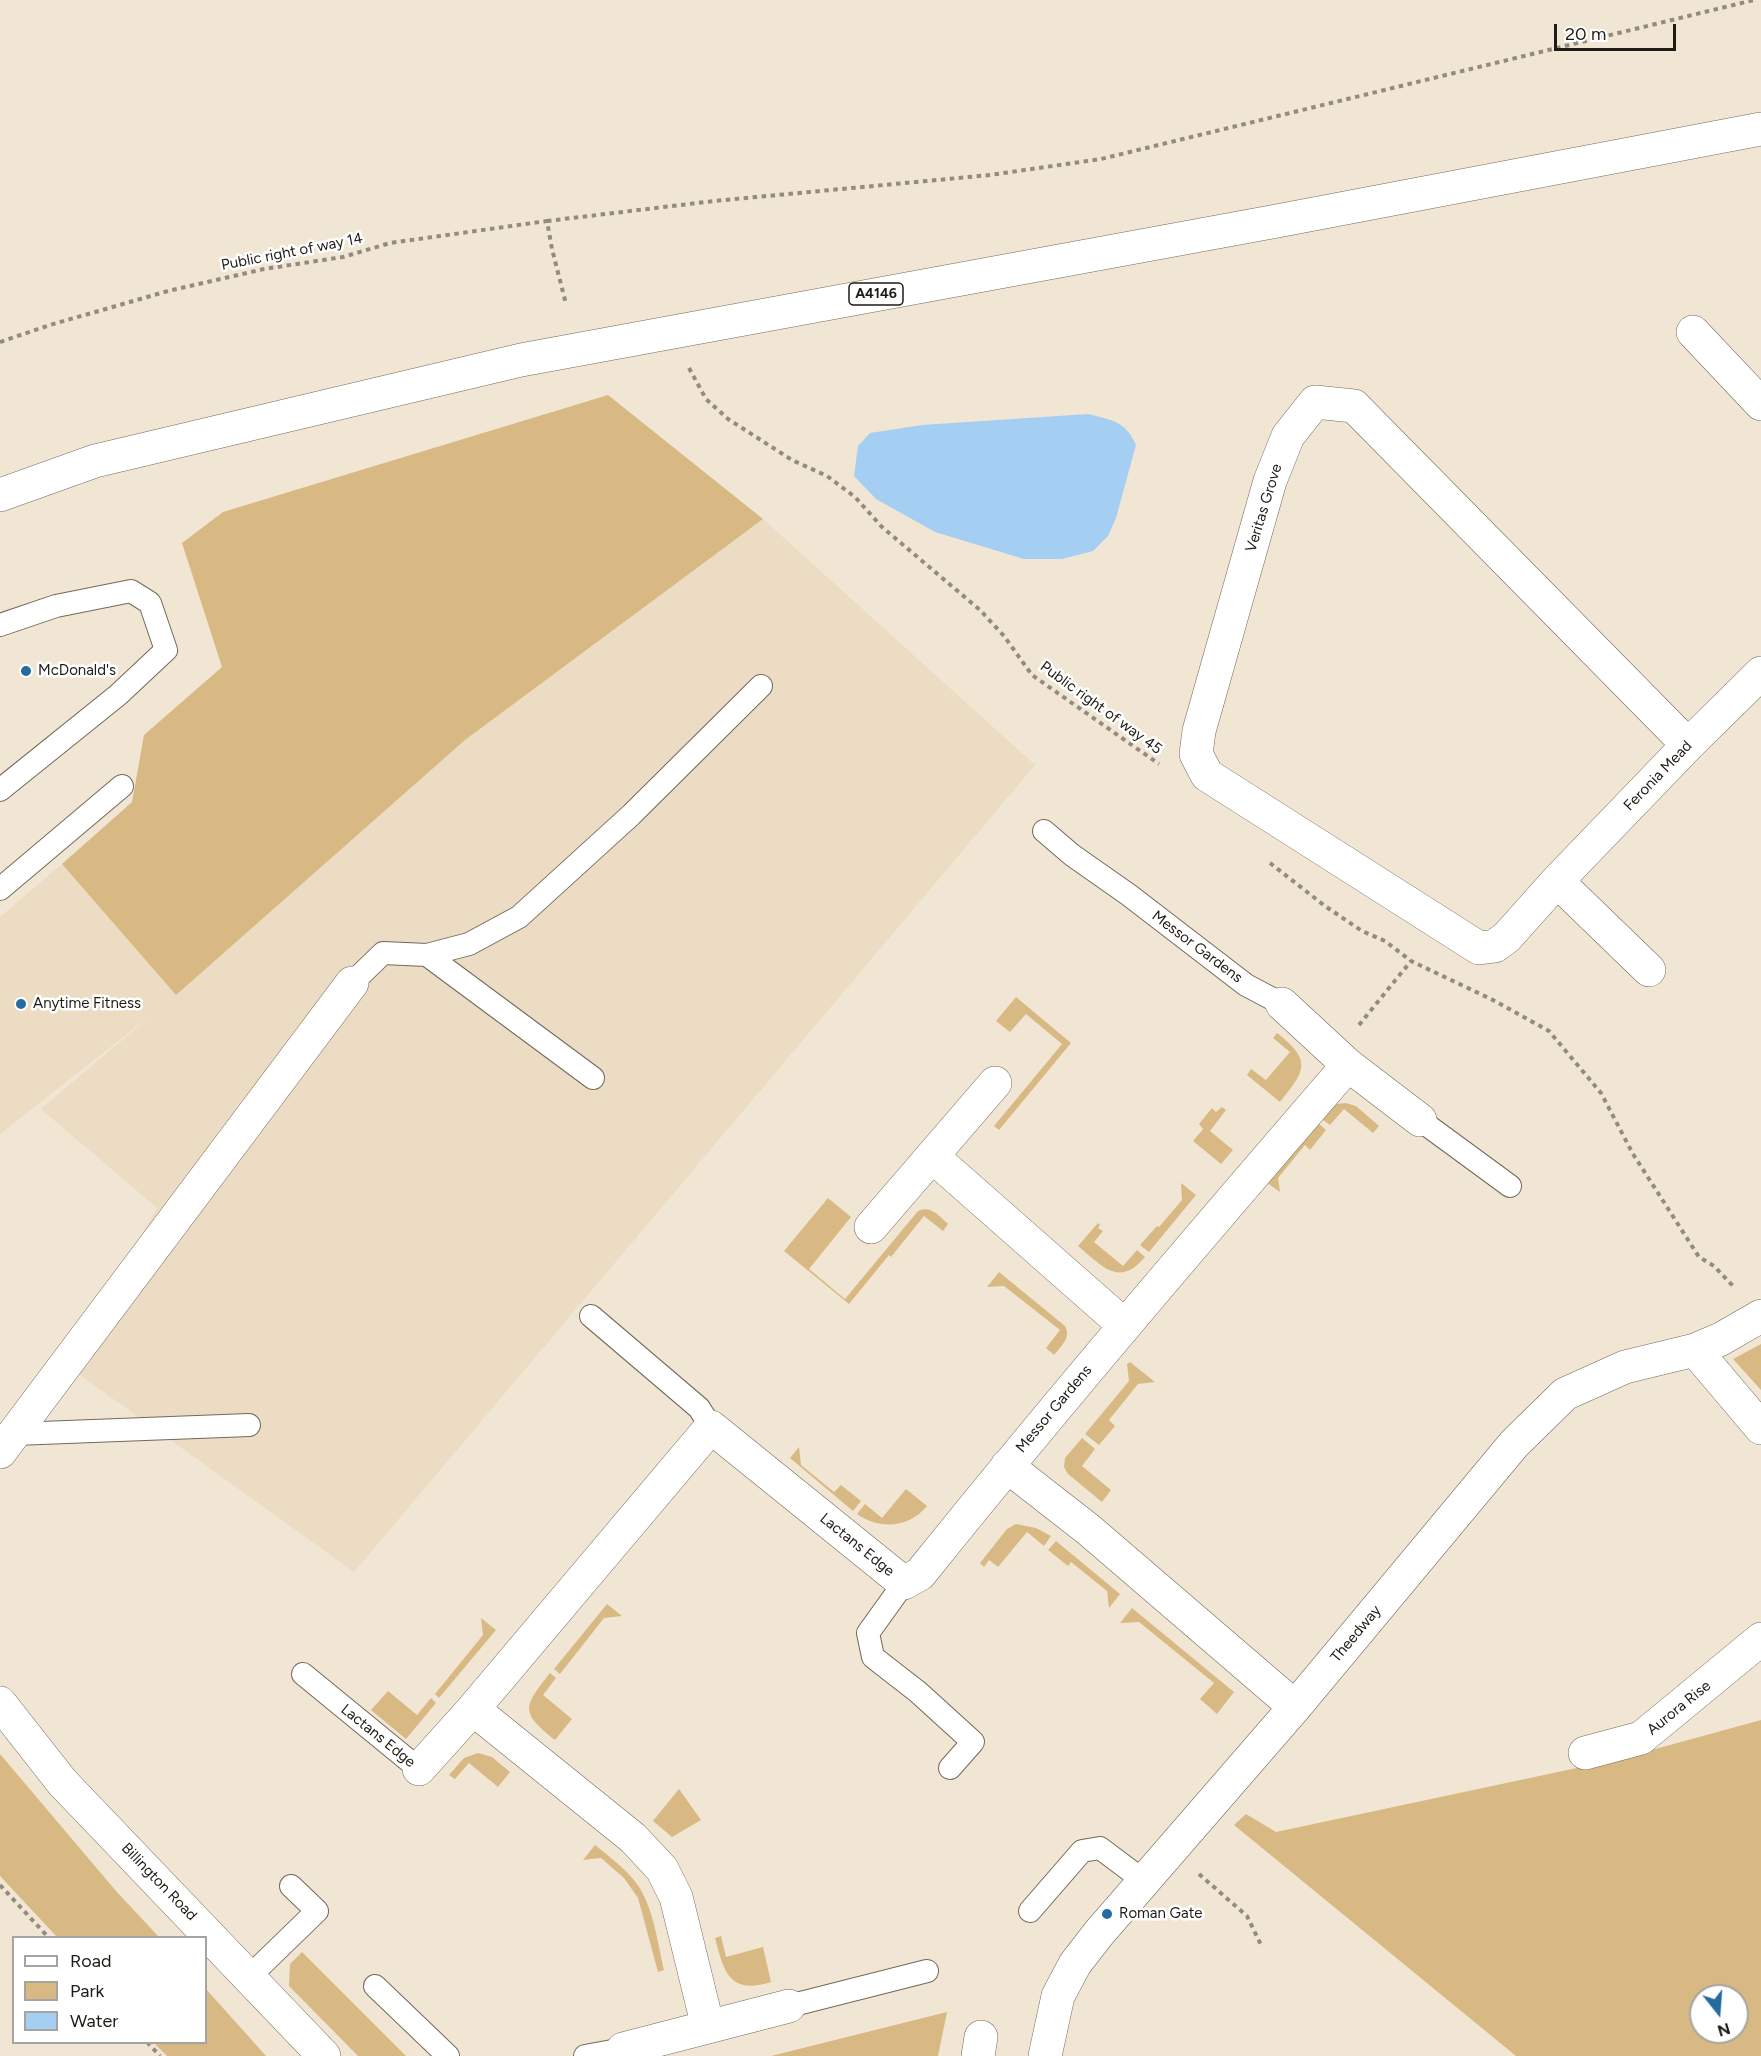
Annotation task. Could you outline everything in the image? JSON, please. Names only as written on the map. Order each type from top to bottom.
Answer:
[{"type":"main road","name":"A4146","points":[[0,495],[94,461],[521,360],[1761,129]]},
{"type":"main road","points":[[1693,332],[1761,404]]},
{"type":"main road","name":"Veritas Grove","points":[[1508,937],[1495,946],[1479,948],[1208,775],[1196,754],[1199,731],[1270,481],[1288,436],[1315,402],[1354,406],[1688,745]]},
{"type":"main road","name":"Feronia Mead","points":[[1508,937],[1557,880],[1761,673]]},
{"type":"main road","points":[[1557,880],[1649,970]]},
{"type":"main road","points":[[7,1443],[352,983]]},
{"type":"main road","name":"Messor Gardens","points":[[1282,1004],[1348,1065],[1420,1120]]},
{"type":"main road","name":"Messor Gardens","points":[[1006,1466],[1348,1065]]},
{"type":"main road","points":[[871,1227],[995,1083]]},
{"type":"main road","points":[[932,1156],[1124,1325]]},
{"type":"main road","name":"Theedway","points":[[1045,2056],[1058,1996],[1075,1964],[1514,1444],[1566,1394],[1626,1367],[1695,1350],[1721,1339],[1761,1316]]},
{"type":"main road","points":[[1695,1350],[1761,1428]]},
{"type":"main road","name":"Lactans Edge","points":[[419,1769],[473,1710],[711,1427],[904,1583],[920,1574],[1006,1466]]},
{"type":"main road","points":[[1006,1466],[1089,1530],[1294,1707]]},
{"type":"main road","name":"Aurora Rise","points":[[1585,1753],[1641,1738],[1761,1639]]},
{"type":"main road","name":"Billington Road","points":[[0,1703],[63,1782],[324,2056]]},
{"type":"main road","points":[[473,1710],[633,1838],[662,1869],[675,1897],[708,2027]]},
{"type":"main road","points":[[623,2049],[789,2006]]},
{"type":"lane","points":[[0,625],[56,606],[131,591],[150,603],[166,650],[118,695],[0,790]]},
{"type":"lane","points":[[352,983],[383,953],[427,955],[469,944],[519,917],[630,815],[761,686]]},
{"type":"lane","points":[[0,889],[122,786]]},
{"type":"lane","name":"Messor Gardens","points":[[1044,831],[1072,855],[1129,895],[1246,985],[1282,1004]]},
{"type":"lane","points":[[427,955],[593,1078]]},
{"type":"lane","name":"Messor Gardens","points":[[1420,1120],[1510,1186]]},
{"type":"lane","points":[[591,1316],[699,1408],[711,1427]]},
{"type":"lane","points":[[7,1443],[249,1425]]},
{"type":"lane","points":[[904,1583],[868,1633],[873,1657],[918,1692],[973,1742],[950,1768]]},
{"type":"lane","name":"Lactans Edge","points":[[303,1674],[419,1769]]},
{"type":"lane","points":[[1030,1911],[1082,1851],[1100,1848],[1144,1881]]},
{"type":"lane","points":[[250,1976],[317,1911],[291,1886]]},
{"type":"lane","points":[[789,2006],[927,1971]]},
{"type":"lane","points":[[375,1986],[448,2056]]},
{"type":"lane","points":[[585,2056],[623,2049]]},
{"type":"path","name":"Public right of way 14","points":[[0,342],[168,291],[264,269],[343,257],[390,243],[714,201],[990,175],[1101,159],[1754,0]]},
{"type":"path","points":[[547,221],[567,304]]},
{"type":"path","name":"Public right of way 45","points":[[678,368],[689,366],[706,399],[728,419],[792,460],[827,476],[855,497],[882,527],[980,610],[1004,636],[1032,675],[1164,767]]},
{"type":"path","points":[[1267,861],[1325,906],[1362,931],[1385,941],[1411,961],[1493,1000],[1549,1031],[1601,1093],[1633,1154],[1699,1257],[1714,1266],[1761,1316]]},
{"type":"path","points":[[1348,1065],[1359,1024],[1411,961]]},
{"type":"path","points":[[1171,1849],[1246,1916],[1262,1947]]},
{"type":"path","points":[[0,1885],[47,1936]]},
{"type":"path","points":[[148,2044],[160,2056]]},
{"type":"shaded area","points":[[763,519],[1035,765],[354,1572],[66,1365],[157,1208],[41,1109],[154,1013],[0,1134],[0,917],[62,864],[176,994],[465,740]]},
{"type":"green space","points":[[608,395],[763,519],[465,740],[176,995],[62,864],[132,802],[144,735],[222,667],[182,543],[223,512]]},
{"type":"green space","points":[[1016,997],[1071,1043],[999,1130],[994,1126],[1062,1044],[1026,1014],[1010,1032],[996,1021]]},
{"type":"green space","points":[[1277,1033],[1296,1051],[1301,1066],[1300,1074],[1280,1102],[1247,1075],[1251,1069],[1266,1080],[1290,1052],[1273,1038]]},
{"type":"green space","points":[[1346,1103],[1356,1106],[1379,1126],[1373,1133],[1344,1109],[1330,1125],[1319,1117],[1336,1104]]},
{"type":"green space","points":[[1222,1107],[1226,1110],[1210,1131],[1233,1150],[1221,1164],[1193,1141],[1203,1129],[1199,1124],[1212,1108],[1216,1112]]},
{"type":"green space","points":[[1316,1121],[1326,1130],[1310,1150],[1305,1145],[1278,1178],[1280,1192],[1266,1182]]},
{"type":"green space","points":[[1181,1183],[1196,1195],[1149,1252],[1140,1245],[1182,1200]]},
{"type":"green space","points":[[828,1198],[851,1217],[809,1269],[845,1299],[918,1211],[931,1210],[948,1224],[943,1231],[924,1216],[849,1304],[784,1251]]},
{"type":"green space","points":[[1098,1223],[1100,1225],[1098,1228],[1103,1231],[1094,1242],[1123,1266],[1137,1250],[1145,1257],[1136,1266],[1119,1272],[1111,1271],[1095,1261],[1078,1246]]},
{"type":"green space","points":[[999,1272],[1065,1326],[1066,1338],[1054,1355],[1046,1348],[1060,1330],[1004,1286],[987,1287]]},
{"type":"green space","points":[[1761,1344],[1761,1390],[1733,1359]]},
{"type":"green space","points":[[1130,1362],[1155,1382],[1138,1384],[1109,1420],[1115,1426],[1099,1445],[1085,1434],[1129,1381],[1127,1364]]},
{"type":"green space","points":[[1082,1438],[1095,1449],[1082,1466],[1111,1490],[1102,1502],[1068,1474],[1064,1467],[1065,1458]]},
{"type":"green space","points":[[799,1447],[801,1465],[834,1492],[841,1485],[861,1501],[853,1511],[790,1458]]},
{"type":"green space","points":[[906,1489],[927,1506],[912,1519],[884,1524],[875,1523],[857,1514],[865,1504],[882,1518]]},
{"type":"green space","points":[[1016,1524],[1036,1528],[1051,1536],[1044,1546],[1027,1532],[998,1567],[989,1560],[984,1567],[980,1563],[1007,1529]]},
{"type":"green space","points":[[1056,1541],[1120,1594],[1109,1608],[1107,1591],[1071,1562],[1068,1566],[1048,1550]]},
{"type":"green space","points":[[607,1604],[622,1616],[604,1618],[560,1674],[554,1669]]},
{"type":"green space","points":[[1132,1608],[1234,1692],[1217,1714],[1200,1699],[1214,1683],[1139,1622],[1120,1623]]},
{"type":"green space","points":[[481,1618],[496,1630],[439,1698],[435,1694],[483,1635]]},
{"type":"green space","points":[[550,1673],[556,1678],[543,1695],[572,1719],[555,1740],[536,1722],[529,1709],[534,1694]]},
{"type":"green space","points":[[388,1691],[417,1715],[431,1698],[436,1703],[406,1739],[371,1710]]},
{"type":"green space","points":[[1761,1720],[1761,2056],[1516,2056],[1234,1825],[1246,1814],[1276,1832],[1619,1759]]},
{"type":"green space","points":[[478,1753],[492,1757],[510,1772],[498,1787],[469,1763],[455,1779],[449,1775],[464,1758]]},
{"type":"green space","points":[[0,1754],[116,1891],[158,1936],[56,1936],[0,1876]]},
{"type":"green space","points":[[679,1789],[701,1820],[672,1837],[653,1821]]},
{"type":"green space","points":[[595,1845],[628,1873],[643,1893],[654,1926],[664,1970],[658,1972],[638,1898],[624,1878],[601,1858],[583,1860]]},
{"type":"green space","points":[[721,1936],[726,1957],[763,1947],[771,1982],[746,1986],[731,1978],[722,1961],[715,1938]]},
{"type":"green space","points":[[302,1952],[406,2056],[358,2056],[289,1986],[290,1964]]},
{"type":"green space","points":[[207,1990],[266,2056],[167,2056],[155,2044],[207,2044]]},
{"type":"green space","points":[[947,2012],[938,2056],[771,2056]]},
{"type":"water","points":[[1088,414],[1111,420],[1122,426],[1128,431],[1136,445],[1116,518],[1108,536],[1093,551],[1062,559],[1024,559],[935,532],[876,499],[854,476],[858,446],[870,433],[922,425]]},
{"type":"place","name":"McDonald's","points":[[26,671]]},
{"type":"place","name":"Anytime Fitness","points":[[21,1004]]},
{"type":"place","name":"Roman Gate","points":[[1107,1914]]}]
